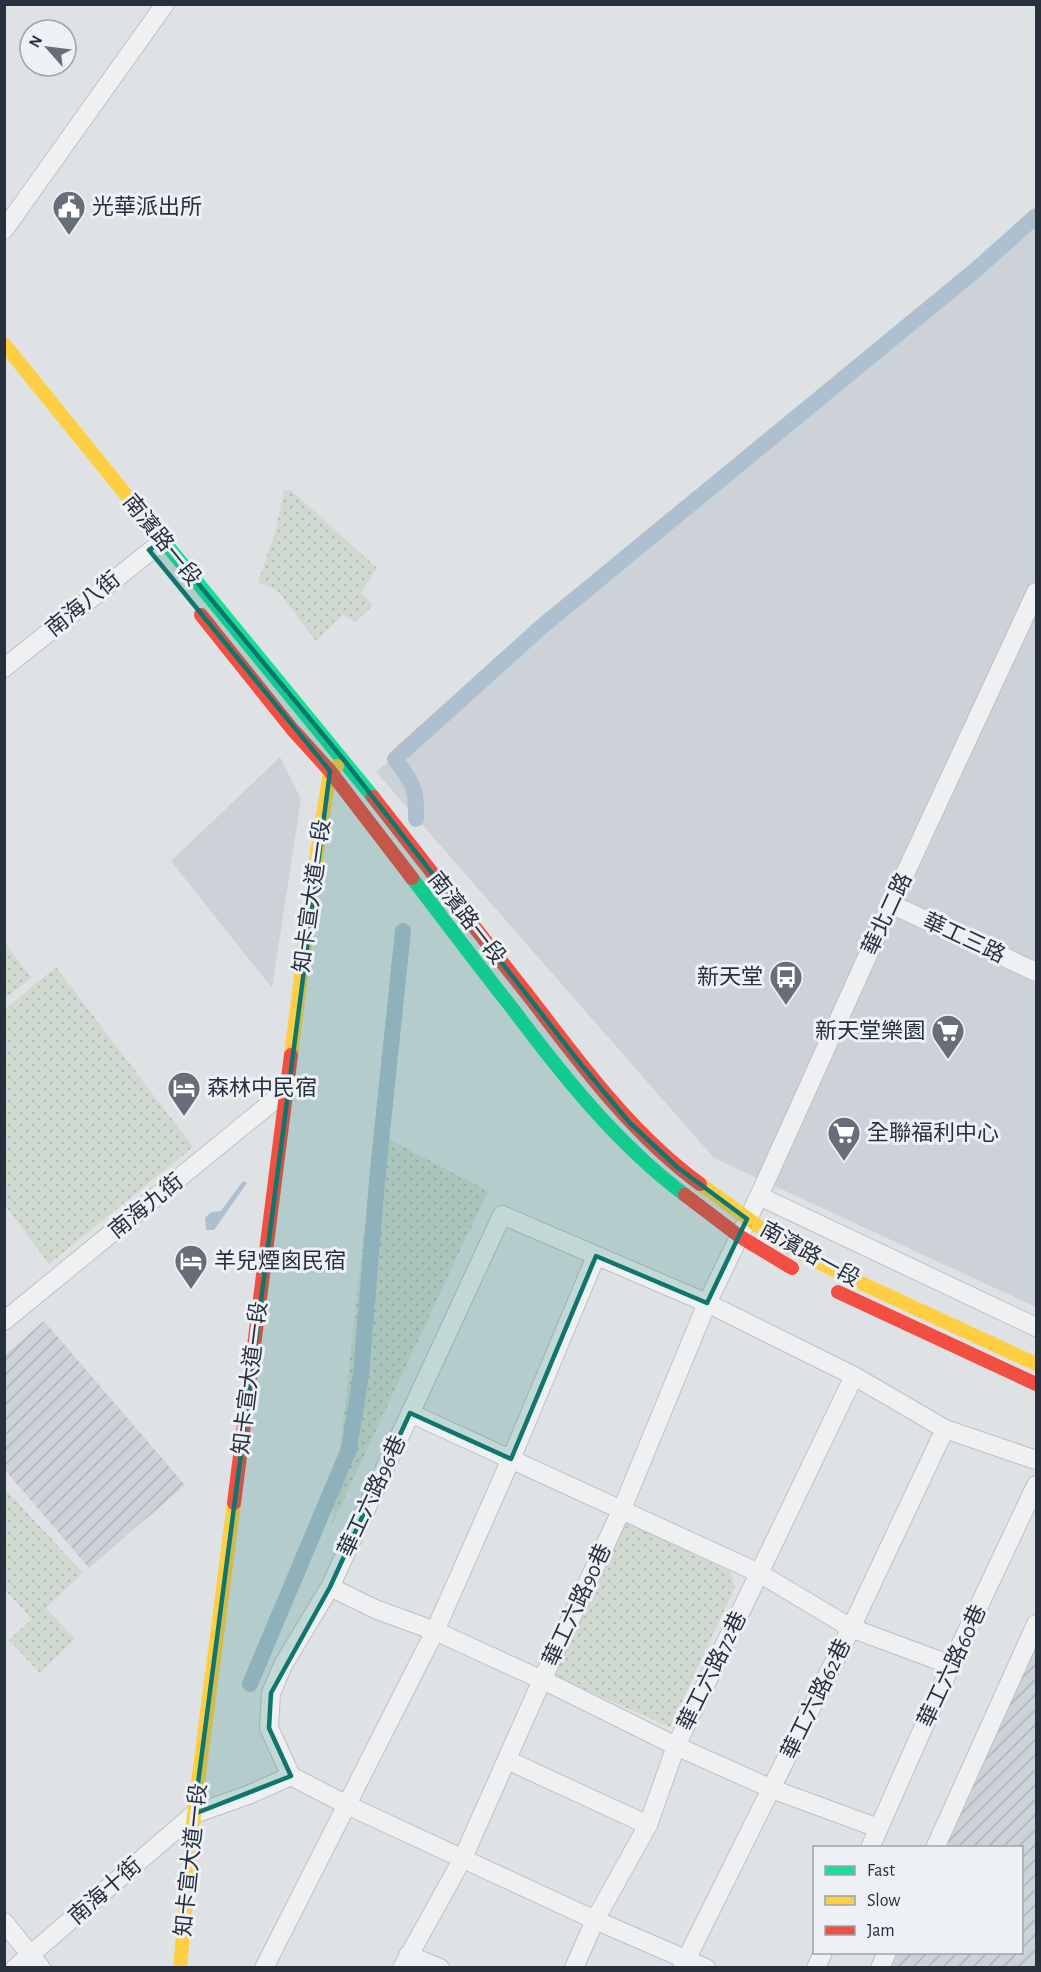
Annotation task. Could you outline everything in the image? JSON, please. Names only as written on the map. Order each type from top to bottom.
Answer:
[{"type":"main road","name":"南濱路一段","points":[[4,344],[152,548],[344,760],[580,1063],[629,1122],[677,1167],[780,1242],[835,1271],[1036,1364]]},
{"type":"main road","name":"南濱路一段","points":[[192,604],[292,729],[330,771],[548,1056],[604,1122],[653,1171],[739,1236],[800,1272]]},
{"type":"main road","points":[[330,771],[344,760]]},
{"type":"main road","name":"知卡宣大道一段","points":[[180,1968],[194,1814],[317,852],[330,771]]},
{"type":"main road","name":"南濱路一段","points":[[828,1287],[1036,1384]]},
{"type":"street","points":[[4,230],[165,4]]},
{"type":"street","name":"南海八街","points":[[4,668],[152,548]]},
{"type":"street","name":"華北二路","points":[[739,1236],[891,904],[1028,630],[1036,592]]},
{"type":"street","name":"華工三路","points":[[891,904],[1036,972]]},
{"type":"street","name":"南海九街","points":[[4,1321],[288,1089]]},
{"type":"street","points":[[759,1196],[1036,1327]]},
{"type":"street","name":"華工六路96巷","points":[[291,1776],[269,1728],[271,1693],[283,1665],[330,1587],[502,1215],[596,1256]]},
{"type":"street","name":"華工六路90巷","points":[[405,1961],[463,1858],[542,1680],[622,1509],[707,1303],[739,1236]]},
{"type":"street","points":[[264,1968],[435,1631],[511,1459],[596,1256],[707,1303],[854,1376],[945,1429],[1036,1460]]},
{"type":"street","name":"華工六路72巷","points":[[574,1968],[595,1920],[648,1825],[676,1746],[854,1376]]},
{"type":"street","points":[[410,1413],[759,1573],[851,1628],[951,1665]]},
{"type":"street","name":"華工六路62巷","points":[[684,1963],[851,1628],[945,1429]]},
{"type":"street","name":"華工六路60巷","points":[[871,1846],[951,1665],[1036,1485]]},
{"type":"street","points":[[330,1587],[375,1609],[435,1631],[542,1680],[676,1746],[772,1789],[878,1828]]},
{"type":"street","points":[[936,1846],[1036,1624]]},
{"type":"street","points":[[507,1760],[648,1825]]},
{"type":"street","points":[[194,1814],[248,1795],[291,1776],[684,1963],[706,1968]]},
{"type":"street","name":"南海十街","points":[[15,1968],[36,1961],[194,1814]]},
{"type":"street","points":[[4,1922],[36,1961]]},
{"type":"street","points":[[816,1968],[823,1954]]},
{"type":"street","points":[[880,1968],[887,1954]]},
{"type":"street","points":[[405,1961],[440,1968]]},
{"type":"highlighted area","points":[[163,541],[344,760],[580,1063],[629,1122],[677,1167],[747,1219],[707,1303],[596,1256],[511,1459],[410,1413],[330,1587],[271,1693],[269,1728],[291,1776],[194,1814],[330,771],[149,550]]},
{"type":"shaded area","points":[[1036,208],[1036,1307],[714,1158],[376,772]]},
{"type":"shaded area","points":[[284,490],[291,490],[377,568],[361,593],[373,605],[355,622],[343,615],[316,641],[278,591],[258,582],[276,530]]},
{"type":"shaded area","points":[[280,757],[301,799],[272,988],[171,861]]},
{"type":"shaded area","points":[[4,941],[31,978],[5,998],[4,998]]},
{"type":"shaded area","points":[[56,967],[193,1147],[49,1264],[5,1205],[4,1010]]},
{"type":"shaded area","points":[[375,1132],[488,1191],[332,1524]]},
{"type":"shaded area","points":[[44,1321],[185,1485],[89,1568],[5,1470],[5,1355]]},
{"type":"shaded area","points":[[5,1489],[83,1573],[46,1608],[75,1639],[40,1673],[9,1640],[32,1619],[5,1590]]},
{"type":"shaded area","points":[[622,1520],[731,1572],[735,1587],[670,1727],[550,1674]]},
{"type":"shaded area","points":[[1036,1624],[1036,1967],[880,1968],[887,1954],[1023,1954],[1023,1846],[935,1846]]},
{"type":"water","points":[[243,1181],[247,1183],[214,1230],[206,1230],[205,1218],[211,1212],[221,1211]]},
{"type":"waterway","points":[[416,819],[413,786],[395,759],[540,628],[978,268],[1036,216]]},
{"type":"waterway","points":[[250,1684],[349,1449],[361,1375],[378,1170],[403,931]]},
{"type":"traffic: fast","points":[[161,538],[373,797]]},
{"type":"traffic: fast","points":[[412,878],[571,1084],[636,1154],[685,1195]]},
{"type":"traffic: slow","points":[[4,344],[161,538]]},
{"type":"traffic: slow","points":[[291,1055],[317,852],[330,771],[337,766]]},
{"type":"traffic: slow","points":[[700,1184],[780,1242],[835,1271],[1036,1364]]},
{"type":"traffic: slow","points":[[180,1968],[194,1814],[234,1503]]},
{"type":"traffic: jam","points":[[201,615],[292,729],[330,771],[412,878]]},
{"type":"traffic: jam","points":[[373,797],[609,1098],[652,1143],[700,1184]]},
{"type":"traffic: jam","points":[[234,1503],[291,1055]]},
{"type":"traffic: jam","points":[[685,1195],[739,1236],[792,1268]]},
{"type":"traffic: jam","points":[[838,1292],[1036,1384]]},
{"type":"place","name":"光華派出所","points":[[69,236]]},
{"type":"place","name":"新天堂","points":[[786,1006]]},
{"type":"place","name":"新天堂樂園","points":[[948,1060]]},
{"type":"place","name":"森林中民宿","points":[[184,1117]]},
{"type":"place","name":"全聯福利中心","points":[[844,1162]]},
{"type":"place","name":"羊兒煙囪民宿","points":[[191,1290]]}]
